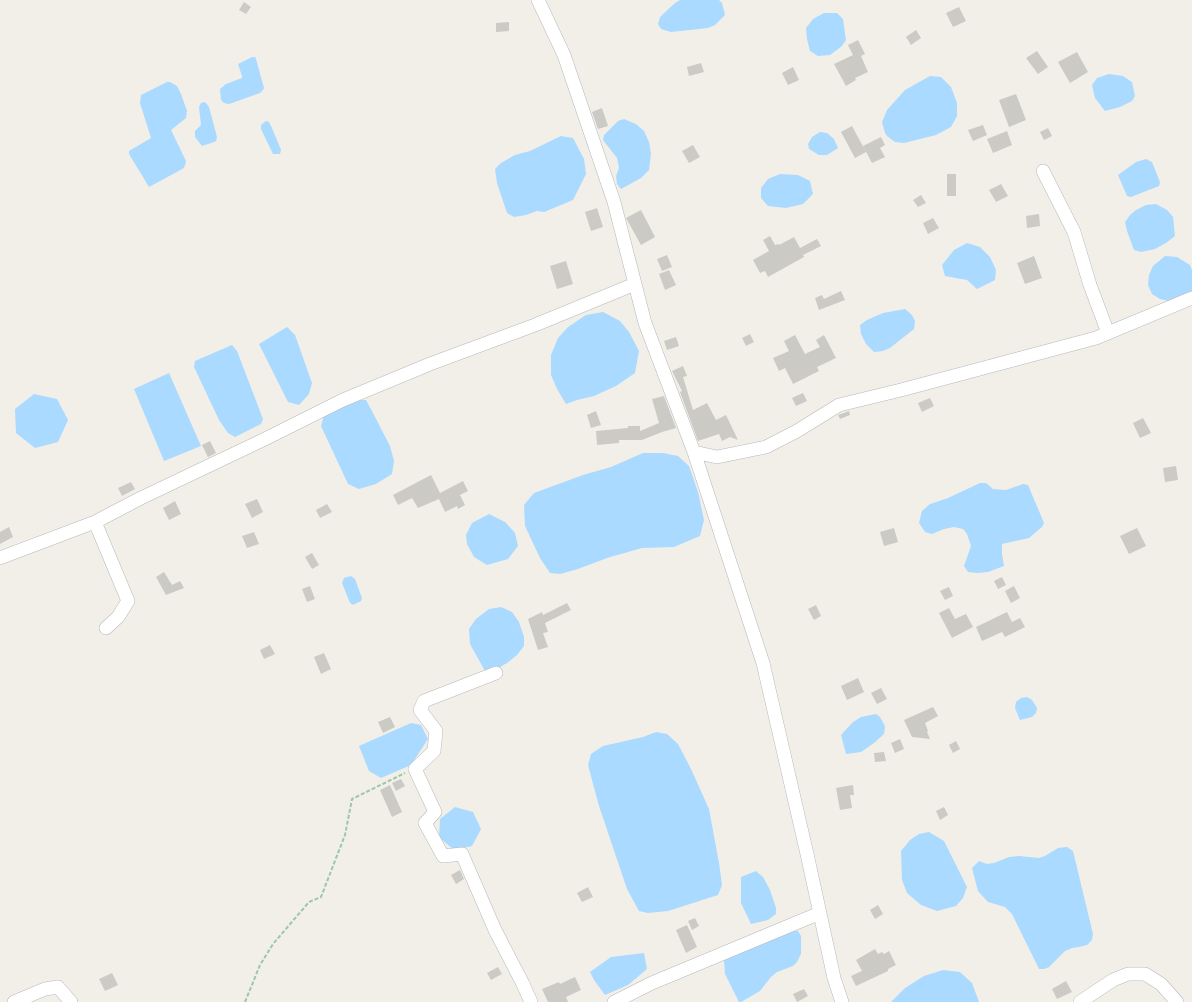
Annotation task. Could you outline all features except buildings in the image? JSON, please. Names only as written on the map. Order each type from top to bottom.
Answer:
[{"type":"street","points":[[538,0],[567,62],[614,202],[645,323],[694,452],[763,664],[834,978],[842,1002]]},
{"type":"street","points":[[1043,171],[1074,232],[1090,285],[1108,333]]},
{"type":"street","points":[[0,558],[95,522],[141,498],[343,400],[430,364],[535,325],[635,284]]},
{"type":"street","points":[[694,452],[717,457],[766,447],[797,431],[839,405],[1096,338],[1192,298]]},
{"type":"street","points":[[95,522],[128,601],[118,616],[106,628]]},
{"type":"street","points":[[496,673],[424,701],[420,710],[436,731],[434,751],[415,768],[435,812],[425,823],[443,856],[462,854],[495,930],[531,1002]]},
{"type":"street","points":[[614,1002],[652,984],[820,914]]},
{"type":"street","points":[[1080,1002],[1112,980],[1128,974],[1144,974],[1161,984],[1177,1002]]},
{"type":"street","points":[[14,1002],[45,989],[58,987],[71,1002]]},
{"type":"path","points":[[245,1002],[260,965],[273,944],[309,902],[321,897],[344,835],[352,799],[415,768]]},
{"type":"water","points":[[680,0],[719,0],[722,3],[725,15],[715,25],[708,28],[671,32],[661,29],[658,24],[660,17]]},
{"type":"water","points":[[824,13],[837,13],[843,19],[846,40],[842,46],[830,55],[818,56],[810,51],[806,28],[813,19]]},
{"type":"water","points":[[255,57],[256,59],[264,88],[263,90],[260,93],[229,104],[224,103],[221,100],[220,89],[226,84],[242,78],[238,64]]},
{"type":"water","points":[[1109,74],[1123,76],[1132,82],[1135,96],[1132,101],[1120,107],[1105,111],[1095,98],[1092,85],[1097,78]]},
{"type":"water","points":[[930,76],[941,77],[951,87],[957,103],[957,116],[951,127],[936,135],[904,143],[895,142],[885,133],[882,122],[887,110],[905,90]]},
{"type":"water","points":[[167,82],[177,86],[187,111],[186,118],[171,130],[186,161],[184,168],[149,187],[129,154],[129,151],[151,138],[140,103],[141,95]]},
{"type":"water","points":[[204,102],[209,107],[217,137],[216,141],[202,146],[195,137],[195,131],[201,125],[199,107],[201,103]]},
{"type":"water","points":[[624,119],[636,124],[644,131],[649,142],[651,154],[649,170],[641,178],[621,189],[617,184],[616,176],[619,168],[617,158],[603,140],[604,135],[618,121]]},
{"type":"water","points":[[266,121],[269,122],[272,128],[281,150],[280,154],[273,154],[261,129],[261,125]]},
{"type":"water","points":[[820,132],[827,133],[834,139],[838,148],[827,155],[819,155],[809,149],[808,144],[812,137]]},
{"type":"water","points":[[561,136],[573,138],[584,159],[586,174],[573,200],[544,212],[537,211],[514,217],[507,213],[497,183],[495,169],[501,163],[515,155],[530,151]]},
{"type":"water","points":[[1146,159],[1152,162],[1160,182],[1159,186],[1131,197],[1127,196],[1118,175],[1136,162]]},
{"type":"water","points":[[780,174],[798,175],[810,181],[813,194],[803,204],[786,208],[768,206],[761,198],[761,188],[768,179]]},
{"type":"water","points":[[1156,204],[1167,210],[1173,217],[1175,236],[1155,249],[1141,252],[1134,250],[1125,222],[1136,210],[1146,205]]},
{"type":"water","points":[[967,243],[980,247],[990,257],[996,270],[995,280],[977,289],[967,280],[945,276],[942,265],[954,250]]},
{"type":"water","points":[[1165,256],[1177,257],[1190,265],[1192,270],[1192,291],[1173,302],[1160,299],[1152,294],[1148,285],[1149,275],[1153,266]]},
{"type":"water","points":[[905,309],[912,315],[915,321],[914,329],[890,348],[883,351],[874,352],[866,344],[861,334],[860,325],[883,313]]},
{"type":"water","points":[[603,312],[620,321],[629,332],[639,351],[635,373],[616,386],[594,396],[566,404],[551,375],[551,355],[558,338],[568,327],[586,315]]},
{"type":"water","points":[[287,327],[295,335],[312,383],[309,394],[299,405],[288,402],[259,344]]},
{"type":"water","points":[[232,345],[237,351],[263,419],[261,424],[235,437],[228,433],[219,420],[194,367],[195,361]]},
{"type":"water","points":[[169,373],[201,446],[164,461],[134,389]]},
{"type":"water","points":[[34,394],[57,399],[68,420],[58,442],[35,448],[16,433],[15,409]]},
{"type":"water","points":[[360,400],[366,400],[390,446],[394,461],[392,474],[376,484],[359,489],[348,484],[321,426],[324,415]]},
{"type":"water","points":[[643,453],[663,453],[678,456],[689,466],[698,492],[704,520],[700,536],[674,547],[642,548],[560,574],[550,573],[540,558],[525,526],[524,505],[534,493],[583,475],[611,467]]},
{"type":"water","points":[[980,483],[986,483],[993,489],[1006,490],[1023,484],[1028,485],[1044,523],[1042,527],[1029,538],[1002,544],[1004,566],[988,572],[978,573],[968,572],[964,566],[971,546],[967,534],[963,529],[954,527],[932,534],[925,532],[919,523],[922,511],[930,504],[948,498]]},
{"type":"water","points":[[489,514],[505,522],[515,533],[518,546],[508,559],[487,565],[474,557],[467,544],[466,535],[472,523]]},
{"type":"water","points":[[351,576],[355,579],[362,598],[361,601],[353,605],[350,603],[342,583],[344,578]]},
{"type":"water","points":[[501,607],[512,612],[519,622],[524,637],[524,646],[517,655],[507,663],[493,671],[485,671],[470,644],[469,629],[476,619],[489,609]]},
{"type":"water","points":[[1027,697],[1032,700],[1037,708],[1036,713],[1032,717],[1020,720],[1015,708],[1016,702],[1021,698]]},
{"type":"water","points":[[876,714],[880,717],[885,726],[884,734],[861,752],[846,754],[841,735],[853,722],[861,717]]},
{"type":"water","points":[[411,723],[421,725],[428,739],[411,765],[381,778],[369,771],[359,746]]},
{"type":"water","points":[[656,732],[667,734],[678,744],[709,809],[722,885],[718,895],[668,911],[648,913],[639,911],[627,889],[599,806],[588,765],[591,754],[603,746],[643,737]]},
{"type":"water","points":[[455,807],[473,812],[481,829],[472,846],[454,850],[439,837],[440,819]]},
{"type":"water","points":[[929,832],[944,841],[967,887],[963,898],[956,906],[937,911],[921,905],[907,893],[902,880],[901,851],[910,840],[919,834]]},
{"type":"water","points":[[1067,847],[1073,851],[1093,934],[1092,940],[1087,945],[1065,951],[1049,967],[1039,969],[1012,914],[1005,907],[988,902],[978,891],[972,868],[979,861],[987,864],[1009,857],[1019,856],[1039,858],[1058,848]]},
{"type":"water","points":[[756,871],[763,877],[770,890],[776,908],[776,914],[768,920],[751,924],[741,903],[741,877]]},
{"type":"water","points":[[788,931],[798,931],[801,936],[801,954],[797,962],[793,966],[777,972],[760,991],[739,1002],[725,974],[724,960]]},
{"type":"water","points":[[644,953],[647,969],[628,985],[605,995],[590,972],[611,957]]},
{"type":"water","points":[[943,970],[960,972],[972,983],[979,1002],[891,1002],[905,988],[924,976]]}]
